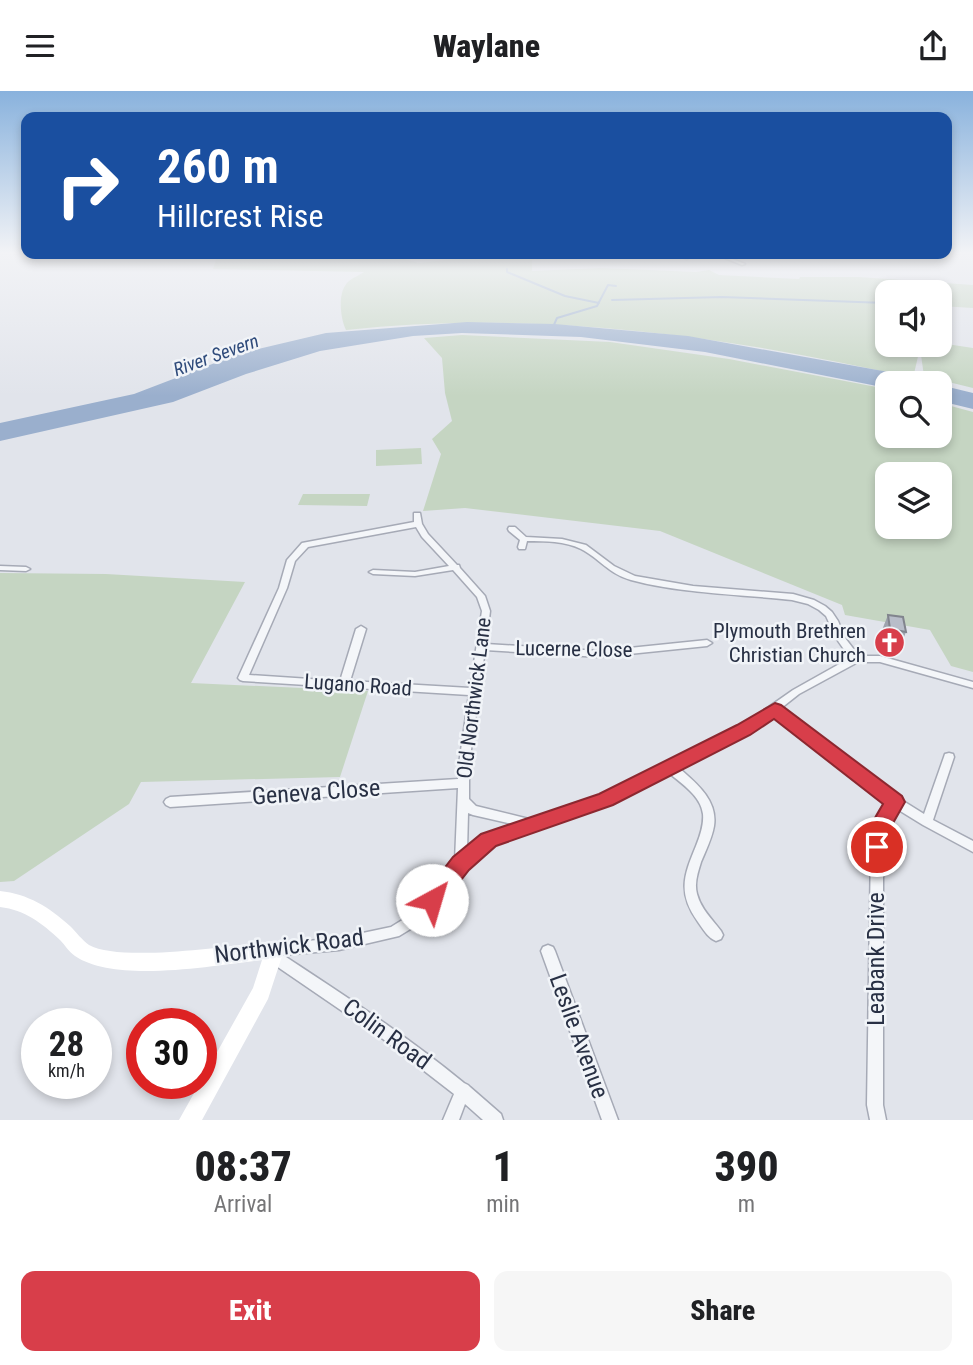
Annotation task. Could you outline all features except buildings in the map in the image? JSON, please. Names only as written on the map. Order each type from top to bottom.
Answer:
[{"type":"street","name":"Old Northwick Lane","points":[[243,678],[283,588],[291,560],[305,545],[418,519],[425,535],[482,597],[486,611],[473,692],[463,783],[461,863]]},
{"type":"street","points":[[512,529],[523,543],[546,539],[576,545],[594,555],[614,572],[633,578],[808,601],[830,612],[836,622],[841,642],[856,659],[880,659],[973,685]]},
{"type":"street","points":[[373,572],[415,574],[456,567]]},
{"type":"street","points":[[0,568],[26,569]]},
{"type":"street","points":[[344,684],[361,629]]},
{"type":"street","name":"Lucerne Close","points":[[482,647],[600,654],[707,643]]},
{"type":"street","name":"Northwick Road","points":[[0,899],[19,900],[39,909],[84,952],[109,961],[274,954],[394,932],[417,918],[461,863],[489,840],[606,800],[744,730],[775,710],[796,692],[856,659]]},
{"type":"street","name":"Lugano Road","points":[[243,678],[473,692]]},
{"type":"street","points":[[775,710],[895,802],[973,847]]},
{"type":"street","points":[[927,822],[949,757]]},
{"type":"street","points":[[669,766],[704,800],[710,815],[692,869],[690,886],[693,903],[716,935]]},
{"type":"street","name":"Geneva Close","points":[[170,802],[463,783]]},
{"type":"street","points":[[463,801],[473,810],[533,824]]},
{"type":"street","name":"Leabank Drive","points":[[878,1120],[875,1105],[877,847],[882,824],[895,802]]},
{"type":"street","name":"Leslie Avenue","points":[[548,951],[610,1120]]},
{"type":"street","points":[[190,1120],[261,992],[274,954]]},
{"type":"street","name":"Colin Road","points":[[274,954],[393,1034],[463,1090],[495,1120]]},
{"type":"street","points":[[451,1120],[463,1090]]},
{"type":"green space","points":[[341,300],[875,300],[875,357],[918,357],[915,371],[880,371],[773,350],[631,330],[489,323],[417,324],[346,330]]},
{"type":"green space","points":[[952,300],[973,300],[973,308],[952,307]]},
{"type":"green space","points":[[462,335],[610,342],[729,359],[875,387],[875,448],[952,448],[952,406],[973,412],[973,672],[951,666],[930,630],[845,615],[842,605],[660,531],[465,508],[423,511],[441,454],[432,439],[452,421],[445,393],[442,358],[424,338]]},
{"type":"green space","points":[[952,345],[973,348],[973,388],[952,383],[952,371],[923,371],[921,357],[952,357]]},
{"type":"green space","points":[[421,448],[422,464],[376,466],[376,450]]},
{"type":"green space","points":[[303,494],[370,494],[367,506],[298,505]]},
{"type":"green space","points":[[0,573],[106,574],[245,582],[191,683],[368,691],[340,777],[141,782],[129,804],[14,881],[0,882]]},
{"type":"water","points":[[467,322],[555,324],[688,336],[883,371],[875,371],[875,386],[705,352],[581,337],[462,333],[413,336],[320,351],[246,374],[173,402],[0,441],[0,423],[134,394],[241,353],[326,333]]},
{"type":"water","points":[[952,388],[973,393],[973,409],[952,404]]},
{"type":"waterway","points":[[585,300],[599,303]]},
{"type":"waterway","points":[[805,300],[875,303]]},
{"type":"waterway","points":[[553,327],[557,318],[597,306],[599,303]]},
{"type":"place","name":"Plymouth Brethren Christian Church","points":[[889,643]]},
{"type":"route","points":[[432,900],[461,863],[489,840],[606,800],[744,730],[775,710],[895,802],[882,824],[877,847]]},
{"type":"water label","name":"River Severn","points":[[216,355]]}]
